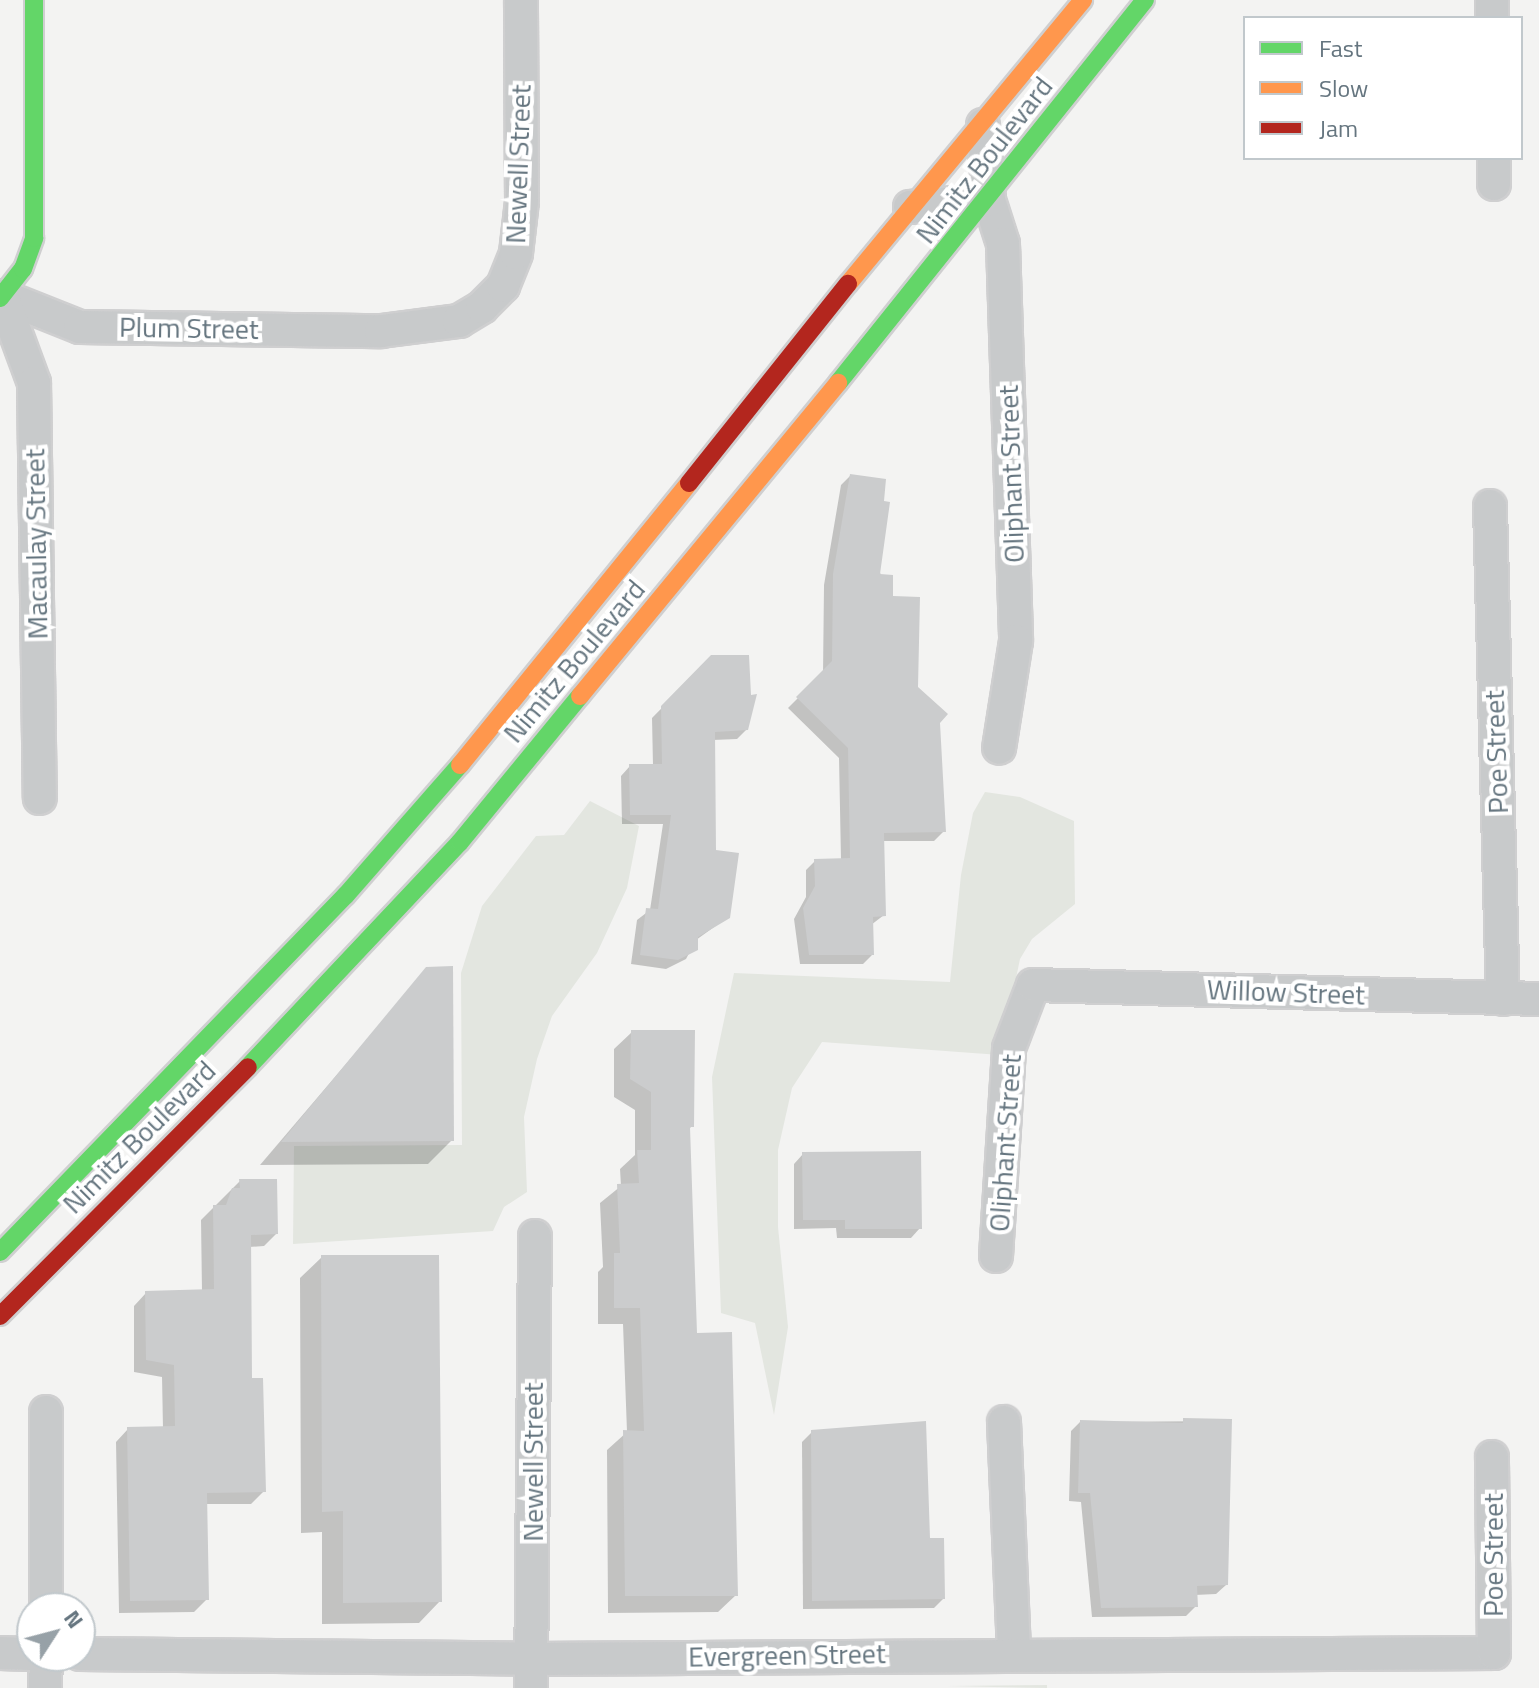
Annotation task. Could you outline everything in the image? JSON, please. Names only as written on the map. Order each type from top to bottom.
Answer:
[{"type":"main road","points":[[1,297],[27,260],[35,222],[34,0]]},
{"type":"main road","name":"Nimitz Boulevard","points":[[0,1252],[346,895],[470,755],[910,207],[983,125],[1083,0]]},
{"type":"main road","name":"Nimitz Boulevard","points":[[0,1316],[326,989],[460,842],[989,200],[1145,0]]},
{"type":"street","name":"Newell Street","points":[[381,331],[459,321],[482,307],[503,286],[520,229],[521,0]]},
{"type":"street","name":"Oliphant Street","points":[[983,125],[989,200],[1003,244],[1016,641],[999,748]]},
{"type":"street","points":[[910,207],[989,200]]},
{"type":"street","name":"Plum Street","points":[[1,297],[80,327],[381,331]]},
{"type":"street","name":"Macaulay Street","points":[[1,297],[34,383],[40,798]]},
{"type":"street","name":"Poe Street","points":[[1490,506],[1503,999]]},
{"type":"street","name":"Oliphant Street","points":[[996,1256],[1009,1048],[1033,985]]},
{"type":"street","name":"Willow Street","points":[[1033,985],[1539,999]]},
{"type":"street","name":"Newell Street","points":[[531,1674],[535,1236]]},
{"type":"street","points":[[46,1412],[46,1592]]},
{"type":"street","points":[[1004,1422],[1014,1652]]},
{"type":"street","name":"Poe Street","points":[[1492,1457],[1494,1653]]},
{"type":"street","name":"Evergreen Street","points":[[96,1655],[531,1674],[1014,1652],[1494,1653]]},
{"type":"shaded area","points":[[985,792],[1020,797],[1074,821],[1075,904],[1032,939],[1020,959],[1000,1055],[822,1042],[792,1088],[778,1150],[778,1227],[788,1327],[774,1415],[755,1323],[721,1313],[712,1077],[734,973],[950,982],[961,875],[973,813]]},
{"type":"shaded area","points":[[590,801],[639,826],[627,888],[597,953],[552,1016],[537,1059],[524,1117],[527,1192],[504,1207],[493,1231],[293,1244],[294,1146],[462,1145],[461,973],[482,906],[536,836],[564,835]]},
{"type":"shaded area","points":[[1047,1685],[1047,1688],[947,1686]]},
{"type":"building","points":[[850,474],[886,479],[884,501],[890,502],[880,574],[893,575],[893,596],[920,597],[918,687],[948,714],[940,723],[946,832],[884,833],[886,916],[873,917],[874,955],[809,955],[803,908],[815,886],[814,859],[850,858],[848,748],[796,697],[832,661],[833,574]]},
{"type":"building","points":[[711,655],[749,655],[751,695],[757,694],[748,730],[715,732],[716,850],[739,853],[730,918],[698,937],[698,950],[678,960],[640,955],[646,908],[658,909],[671,815],[630,815],[629,764],[662,764],[661,706]]},
{"type":"building","points":[[453,966],[454,1141],[281,1142],[426,967]]},
{"type":"building","points":[[631,1030],[695,1030],[694,1127],[690,1127],[697,1333],[732,1332],[738,1596],[625,1596],[623,1430],[644,1431],[640,1308],[614,1308],[614,1253],[620,1253],[617,1184],[639,1183],[637,1150],[651,1150],[651,1092],[630,1079]]},
{"type":"building","points":[[921,1151],[922,1229],[845,1229],[845,1220],[803,1220],[802,1152]]},
{"type":"building","points":[[239,1179],[277,1179],[278,1234],[251,1235],[252,1378],[263,1378],[266,1492],[207,1493],[209,1600],[130,1601],[127,1427],[175,1426],[174,1365],[146,1360],[145,1291],[214,1289],[213,1205],[226,1205],[232,1188],[240,1188]]},
{"type":"building","points":[[321,1255],[439,1255],[442,1602],[343,1603],[343,1511],[322,1512]]},
{"type":"building","points":[[1183,1418],[1232,1419],[1228,1585],[1197,1586],[1198,1607],[1101,1608],[1090,1493],[1078,1493],[1080,1420],[1183,1423]]},
{"type":"building","points":[[926,1421],[930,1538],[944,1538],[945,1599],[812,1601],[811,1430]]},
{"type":"traffic: fast","points":[[0,298],[23,269],[34,238],[34,0]]},
{"type":"traffic: fast","points":[[838,383],[1145,0]]},
{"type":"traffic: fast","points":[[248,1067],[460,842],[580,696]]},
{"type":"traffic: fast","points":[[0,1252],[346,895],[460,765]]},
{"type":"traffic: slow","points":[[848,284],[1083,0]]},
{"type":"traffic: slow","points":[[580,696],[838,383]]},
{"type":"traffic: slow","points":[[460,765],[689,483]]},
{"type":"traffic: jam","points":[[689,483],[848,284]]},
{"type":"traffic: jam","points":[[0,1316],[248,1067]]}]
